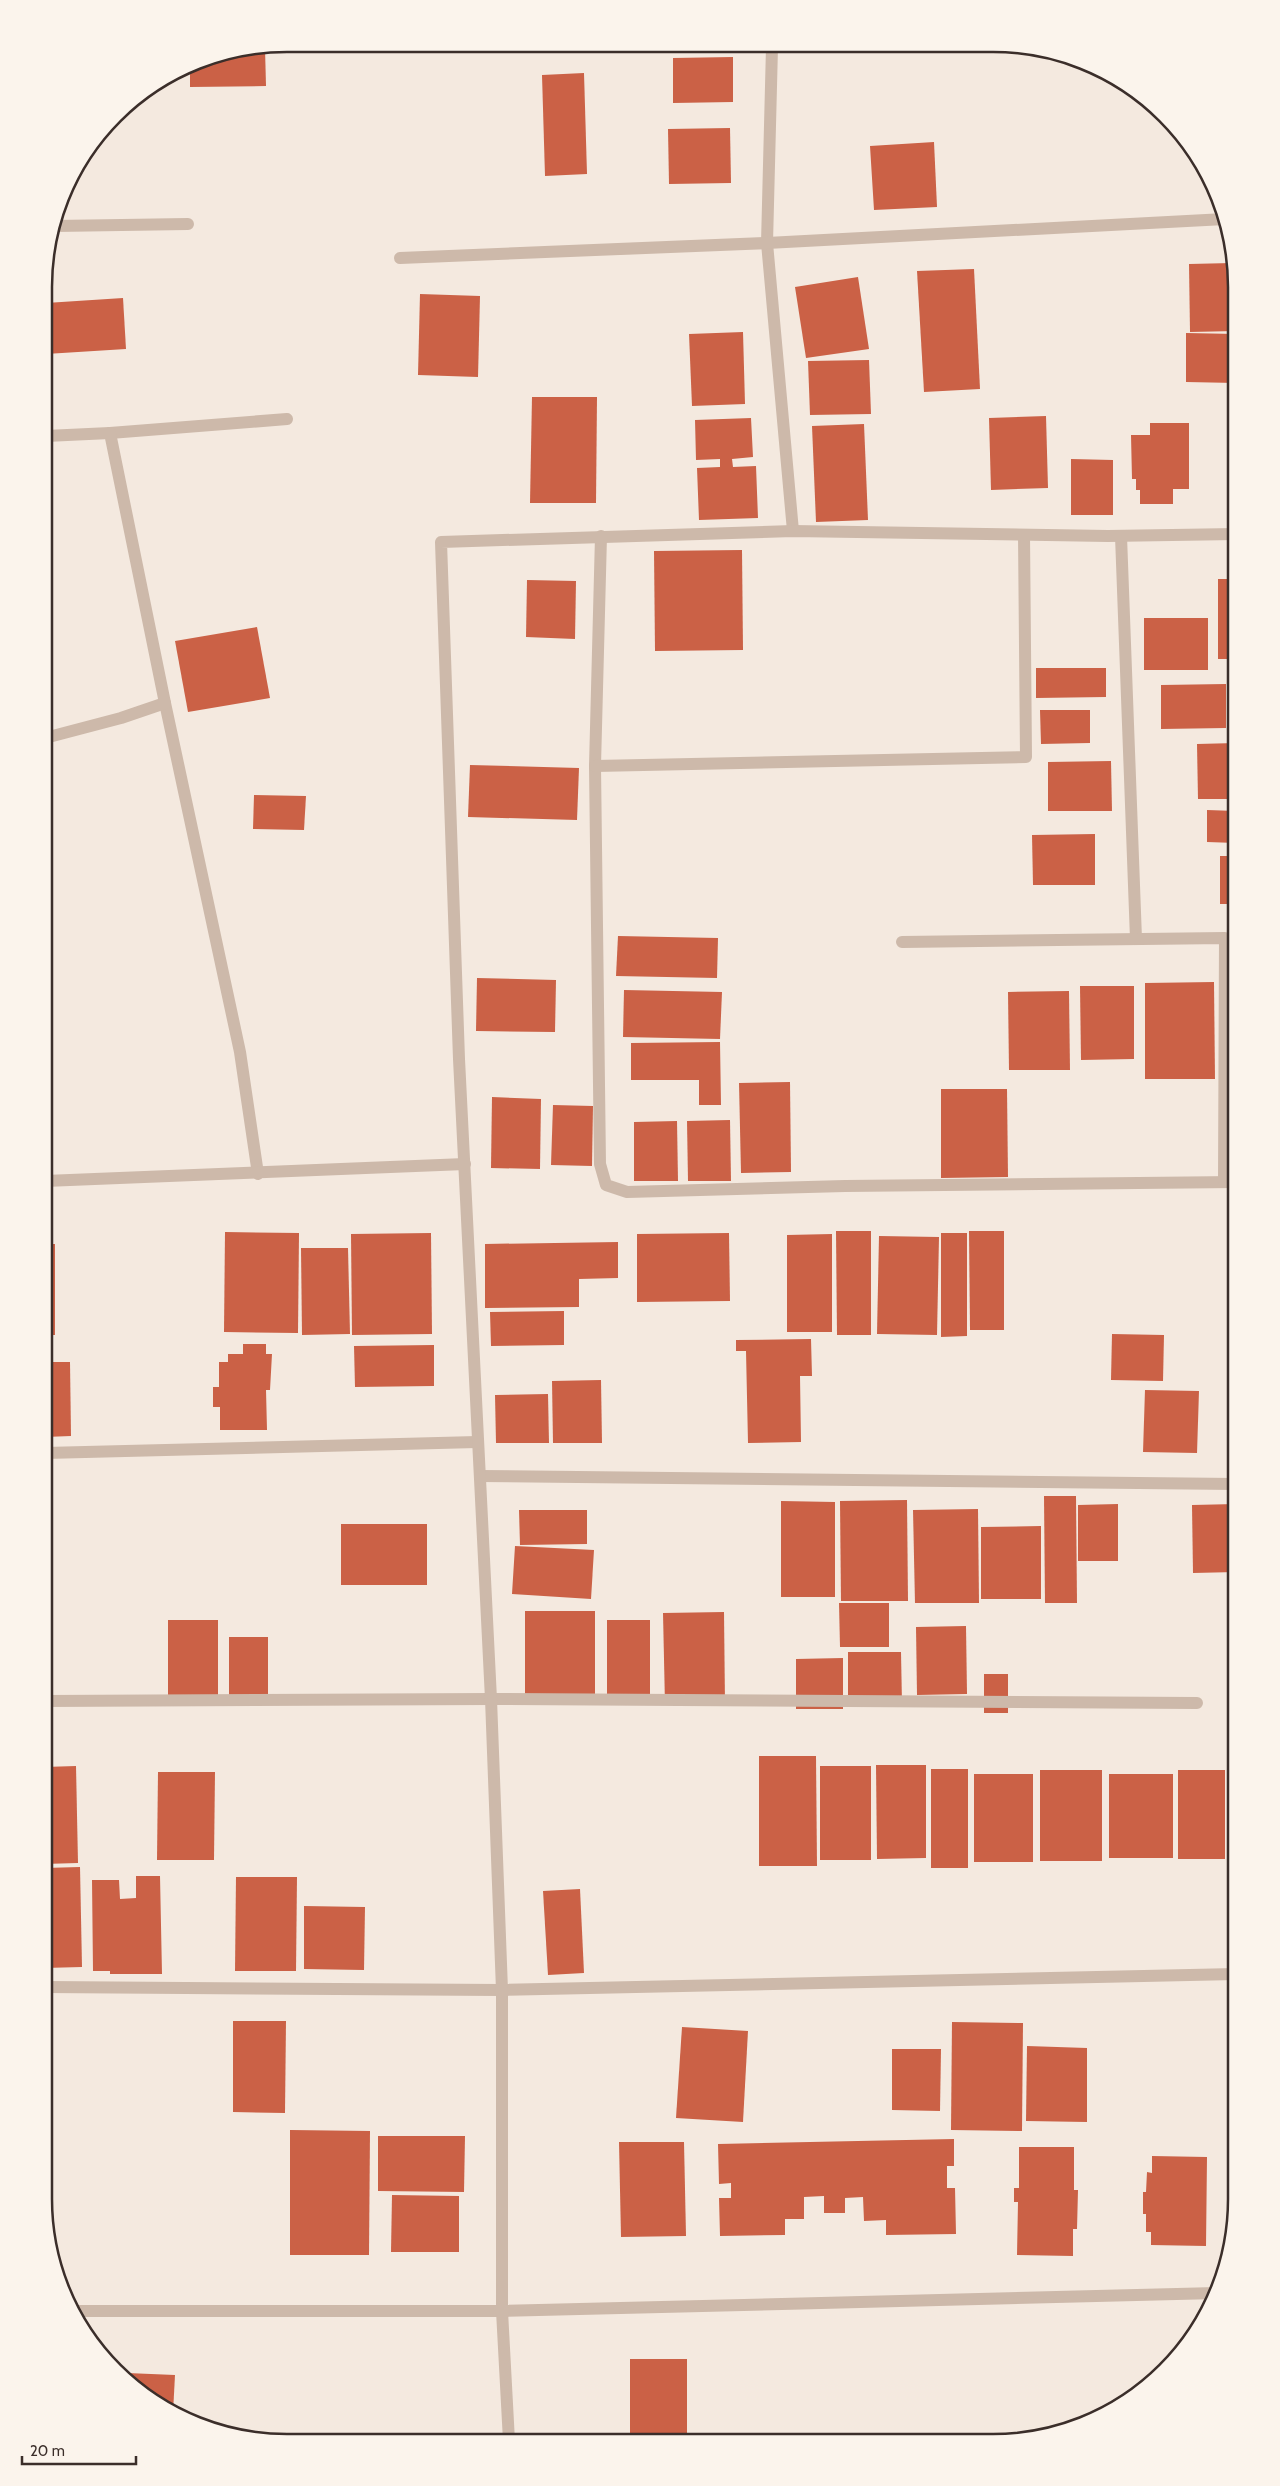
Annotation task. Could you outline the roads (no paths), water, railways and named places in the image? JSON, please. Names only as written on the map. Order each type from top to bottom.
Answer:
[{"type":"street","points":[[772,52],[767,243],[793,530]]},
{"type":"street","points":[[400,258],[767,243],[1217,219]]},
{"type":"street","points":[[61,226],[188,224]]},
{"type":"street","points":[[53,436],[287,419]]},
{"type":"street","points":[[110,433],[165,703],[240,1052],[258,1174]]},
{"type":"street","points":[[509,2434],[502,2311],[502,1990],[491,1699],[480,1476],[476,1442],[441,542],[793,530],[1121,536],[1228,534]]},
{"type":"street","points":[[595,766],[1026,757],[1024,535]]},
{"type":"street","points":[[602,536],[595,766],[600,1164],[606,1185],[627,1192],[845,1186],[1228,1182]]},
{"type":"street","points":[[1121,536],[1136,939]]},
{"type":"street","points":[[53,736],[121,718],[165,703]]},
{"type":"street","points":[[902,942],[1225,938],[1228,1084]]},
{"type":"street","points":[[53,1181],[258,1174],[465,1164]]},
{"type":"street","points":[[53,1453],[476,1442]]},
{"type":"street","points":[[480,1476],[1228,1484]]},
{"type":"street","points":[[53,1701],[491,1699],[1197,1703]]},
{"type":"street","points":[[53,1987],[502,1990],[1228,1974]]},
{"type":"street","points":[[82,2311],[502,2311],[1207,2293]]}]
